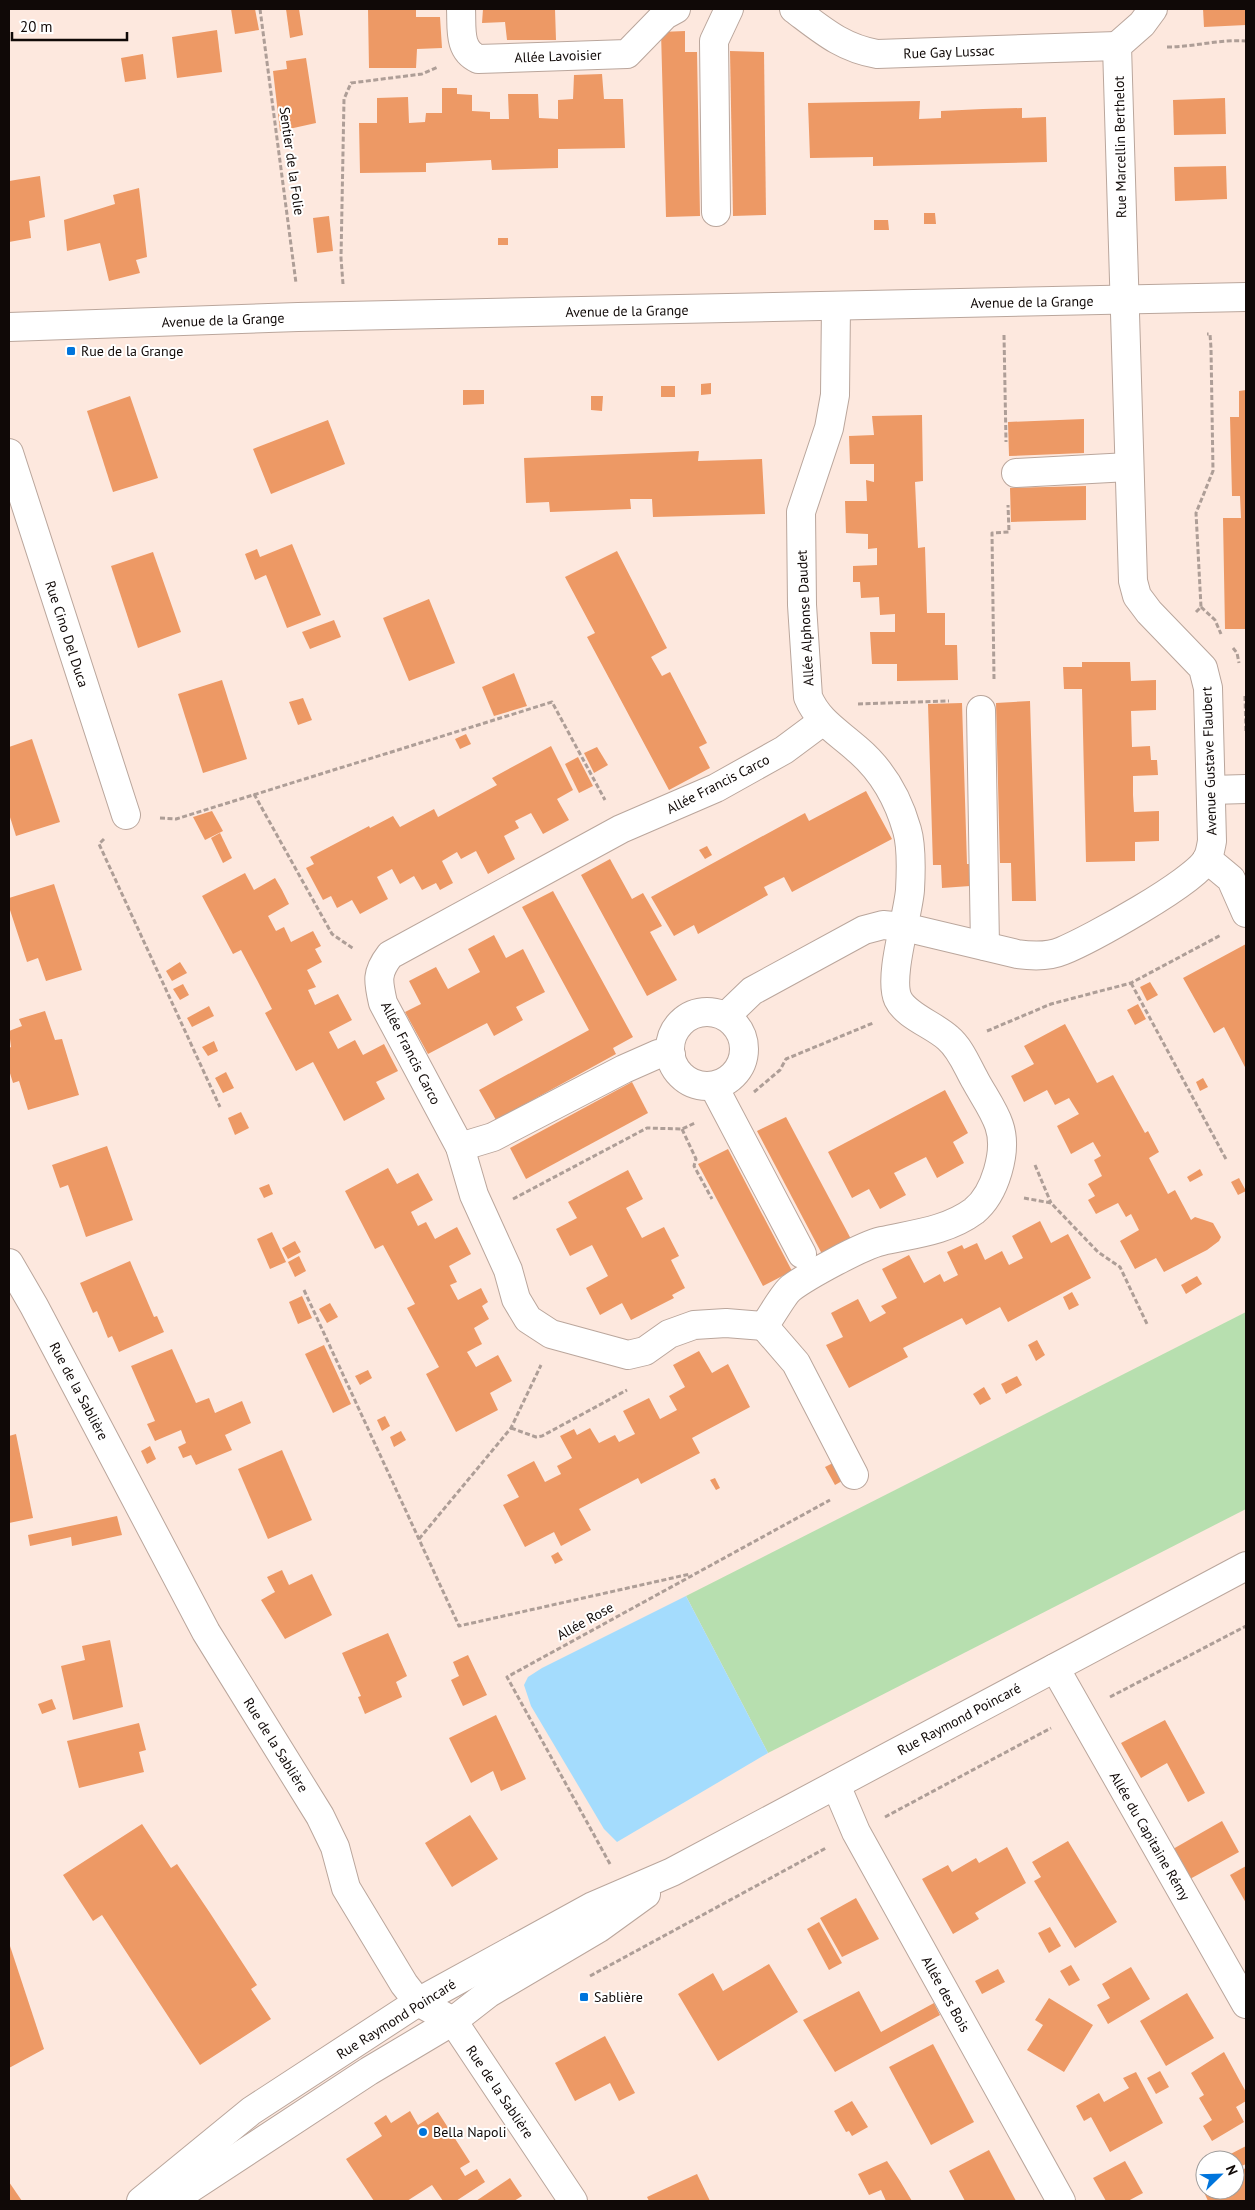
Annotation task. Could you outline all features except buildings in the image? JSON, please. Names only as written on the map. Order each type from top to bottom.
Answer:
[{"type":"street","points":[[461,9],[463,44],[469,55]]},
{"type":"street","name":"Allée Lavoisier","points":[[469,55],[478,59],[627,54],[664,15],[676,9]]},
{"type":"street","points":[[716,212],[714,41],[729,9]]},
{"type":"street","name":"Rue Gay Lussac","points":[[794,9],[837,41],[857,50],[877,54],[1117,46]]},
{"type":"street","points":[[1117,46],[1142,24],[1153,9]]},
{"type":"street","name":"Rue Marcellin Berthelot","points":[[1117,46],[1124,300]]},
{"type":"street","name":"Avenue de la Grange","points":[[9,327],[298,317],[1246,297]]},
{"type":"street","name":"Avenue Gustave Flaubert","points":[[1124,300],[1133,581],[1137,596],[1149,612],[1203,668],[1208,688],[1211,790],[1212,840],[1207,859]]},
{"type":"street","name":"Allée Alphonse Daudet","points":[[819,716],[808,697],[802,605],[801,512],[829,428],[835,395],[836,306]]},
{"type":"street","name":"Rue Cino Del Duca","points":[[9,453],[126,815]]},
{"type":"street","points":[[1016,473],[1129,467]]},
{"type":"street","points":[[980,710],[985,946]]},
{"type":"street","points":[[764,1326],[789,1289],[851,1254],[879,1242],[947,1226],[975,1210],[989,1192],[1002,1152],[1000,1126],[960,1051],[948,1038],[906,1008],[899,1000],[896,990],[910,890],[908,834],[898,802],[882,773],[859,750],[819,716]]},
{"type":"street","name":"Allée Francis Carco","points":[[646,1351],[628,1355],[551,1334],[528,1319],[516,1299],[508,1270],[474,1195],[460,1147],[383,1002],[378,981],[381,967],[390,955],[621,829],[716,788],[784,750],[819,716]]},
{"type":"street","points":[[1211,790],[1246,789]]},
{"type":"street","points":[[726,1016],[752,990],[864,930],[883,925],[904,927],[1035,956],[1061,952],[1144,907],[1192,875],[1207,859],[1231,879],[1246,913]]},
{"type":"street","points":[[720,1098],[745,1056],[742,1033],[726,1016],[703,1011],[681,1021],[669,1043],[673,1067],[690,1084],[720,1098],[802,1254]]},
{"type":"street","points":[[460,1147],[492,1137],[624,1069],[658,1054],[671,1055]]},
{"type":"street","name":"Rue de la Sablière","points":[[9,1263],[39,1315],[206,1632],[320,1816],[335,1847],[346,1888],[404,1984],[418,2002],[453,2021],[573,2201]]},
{"type":"street","points":[[646,1351],[669,1334],[694,1325],[726,1323],[764,1326],[796,1363],[854,1475]]},
{"type":"street","name":"Rue Raymond Poincaré","points":[[141,2201],[251,2111],[418,2002],[593,1906],[672,1872],[1246,1566]]},
{"type":"street","name":"Allée du Capitaine Rémy","points":[[1055,1668],[1246,2004]]},
{"type":"street","name":"Allée des Bois","points":[[836,1785],[856,1832],[1062,2201]]},
{"type":"street","name":"Rue Raymond Poincaré","points":[[171,2201],[400,2053],[453,2021],[489,1993],[635,1904],[672,1872]]},
{"type":"street","points":[[400,2053],[418,2002]]},
{"type":"path","name":"Sentier de la Folie","points":[[260,9],[295,266],[298,317]]},
{"type":"path","points":[[1117,46],[1181,47],[1229,40],[1246,41]]},
{"type":"path","points":[[346,316],[341,258],[344,99],[351,83],[422,74],[469,55]]},
{"type":"path","points":[[1003,302],[1006,446]]},
{"type":"path","points":[[1172,635],[1201,607],[1196,513],[1213,471],[1210,334],[1201,334]]},
{"type":"path","points":[[994,680],[992,533],[1008,532],[1008,503]]},
{"type":"path","points":[[819,716],[835,705],[955,701]]},
{"type":"path","points":[[220,1108],[99,844],[126,815],[176,819],[552,702],[621,829]]},
{"type":"path","points":[[254,794],[332,934],[381,967]]},
{"type":"path","points":[[960,1051],[989,1030],[1051,1004],[1131,984],[1224,934]]},
{"type":"path","points":[[1131,984],[1227,1161]]},
{"type":"path","points":[[483,1213],[647,1128],[682,1129],[720,1098],[760,1089],[780,1070],[786,1059],[876,1022]]},
{"type":"path","points":[[682,1129],[696,1159],[694,1166],[712,1199]]},
{"type":"path","points":[[989,1192],[1051,1203],[1098,1252],[1120,1268],[1147,1324]]},
{"type":"path","points":[[304,1290],[459,1626],[696,1573]]},
{"type":"path","points":[[419,1539],[511,1428],[548,1351],[551,1334]]},
{"type":"path","points":[[511,1428],[536,1438],[542,1436],[639,1384],[645,1375],[646,1351]]},
{"type":"path","name":"Allée Rose","points":[[611,1866],[507,1677],[852,1488],[854,1475]]},
{"type":"green space","points":[[1246,1312],[1246,1509],[768,1753],[686,1596]]},
{"type":"water","points":[[686,1596],[768,1753],[617,1842],[604,1829],[531,1706],[524,1685],[528,1677],[542,1668]]},
{"type":"place","name":"Rue de la Grange","points":[[71,351]]},
{"type":"place","name":"Sablière","points":[[584,1997]]},
{"type":"place","name":"Bella Napoli","points":[[423,2132]]}]
